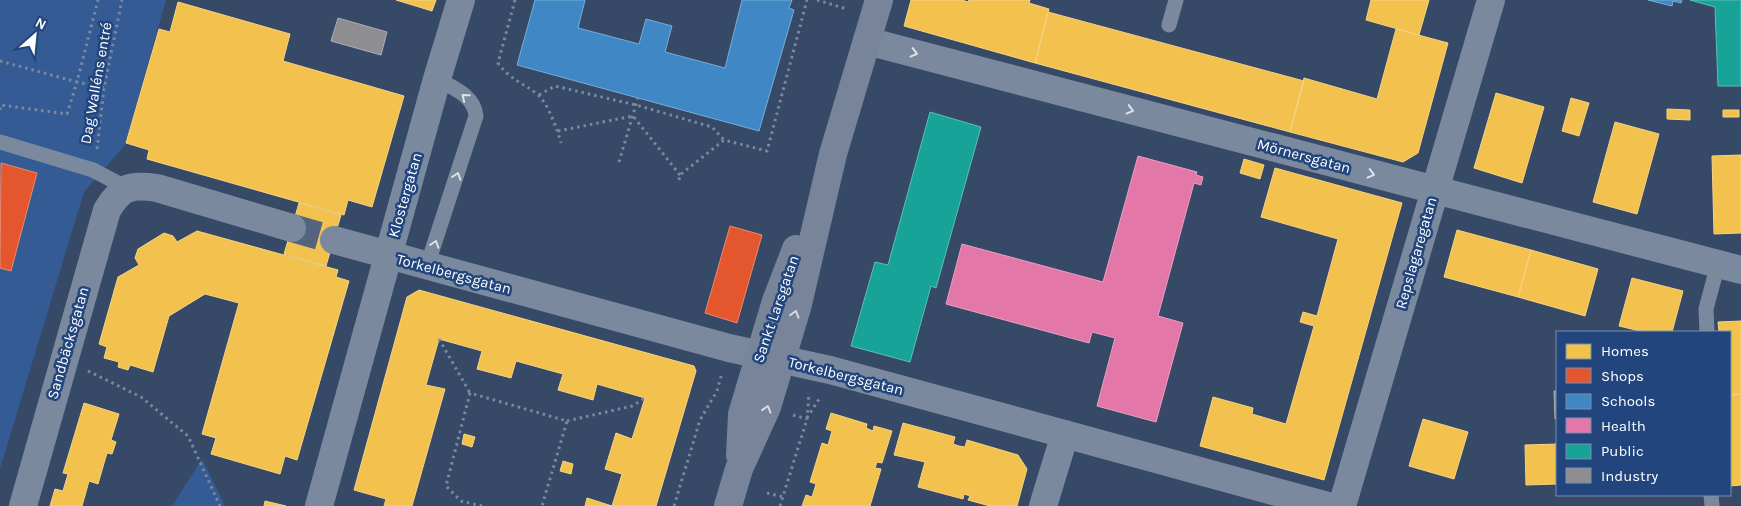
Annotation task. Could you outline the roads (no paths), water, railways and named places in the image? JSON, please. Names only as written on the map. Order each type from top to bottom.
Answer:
[{"type":"main road","name":"Sankt Larsgatan","points":[[728,506],[739,469],[742,414],[770,358],[776,301],[833,154],[879,0]]},
{"type":"street","name":"Klostergatan","points":[[319,506],[461,0]]},
{"type":"street","name":"Repslagaregatan","points":[[1342,506],[1491,0]]},
{"type":"street","name":"Mörnersgatan","points":[[867,41],[1729,267]]},
{"type":"street","points":[[128,188],[139,185],[157,188],[292,228]]},
{"type":"street","name":"Sandbäcksgatan","points":[[23,506],[107,210],[116,196],[128,188]]},
{"type":"street","name":"Torkelbergsgatan","points":[[334,240],[770,358],[830,370],[1328,506]]},
{"type":"street","points":[[1042,506],[1065,434]]},
{"type":"lane","points":[[1169,24],[1176,0]]},
{"type":"lane","points":[[427,266],[476,116],[475,108],[467,96],[437,80]]},
{"type":"lane","points":[[0,142],[93,170],[128,188]]},
{"type":"lane","points":[[1707,331],[1706,309],[1729,267]]},
{"type":"tunnel","points":[[292,228],[334,240]]}]
